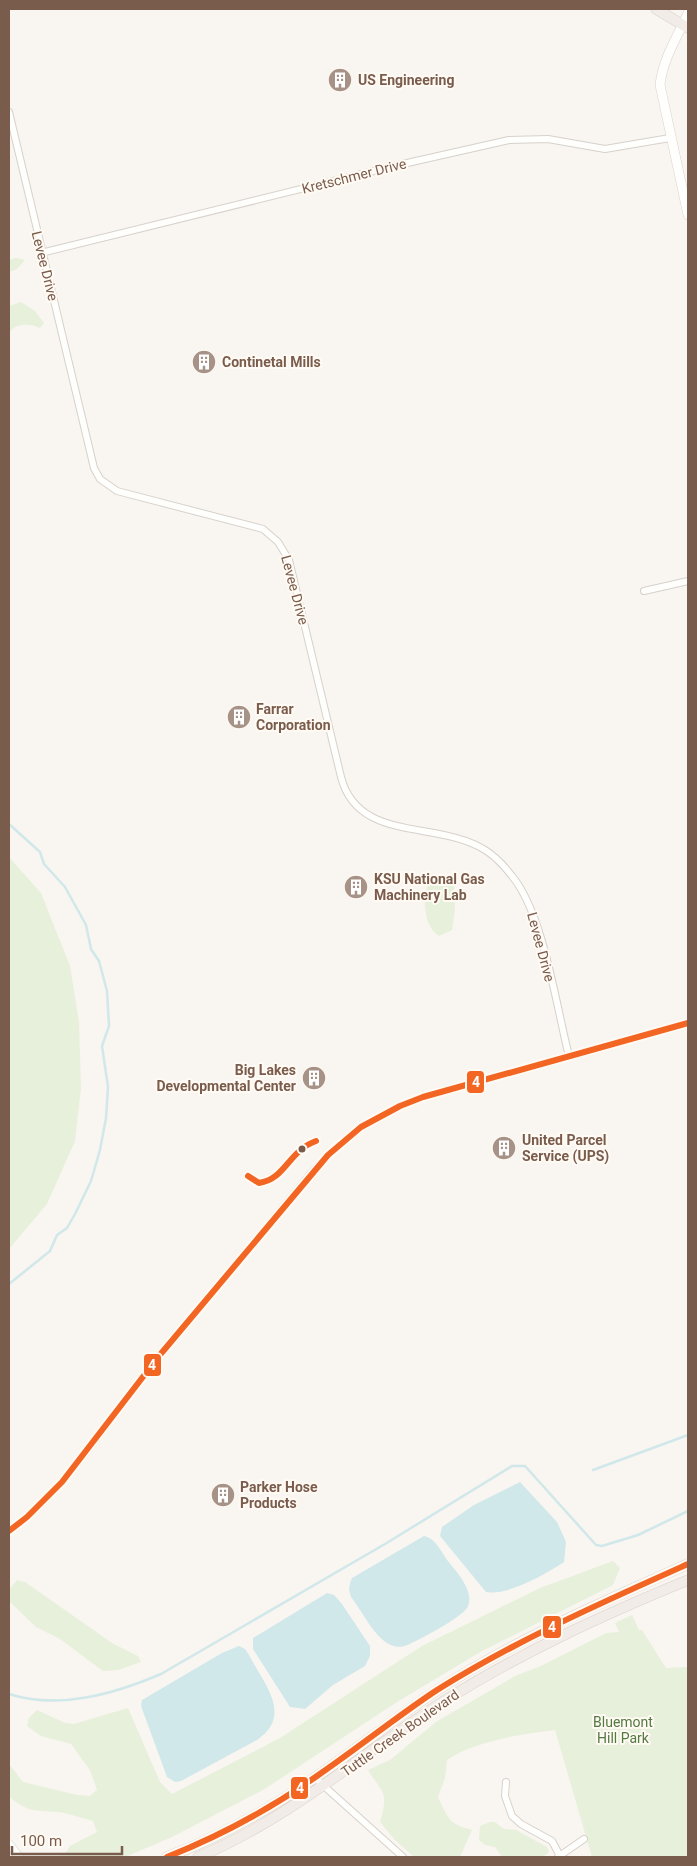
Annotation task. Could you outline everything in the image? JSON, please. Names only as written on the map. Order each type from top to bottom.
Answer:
[{"type":"highway","points":[[656,9],[685,27]]},
{"type":"highway","name":"Tuttle Creek Boulevard","points":[[167,1857],[206,1841],[262,1812],[316,1778],[436,1692],[466,1673],[542,1632],[688,1564]]},
{"type":"highway","name":"Tuttle Creek Boulevard","points":[[198,1857],[210,1855],[268,1822],[325,1786],[442,1702],[518,1657],[566,1632],[688,1580]]},
{"type":"main road","points":[[688,13],[685,27],[669,50],[662,70],[660,85],[688,215]]},
{"type":"street","name":"Levee Drive","points":[[9,112],[88,447],[94,468],[100,479],[117,491],[126,494],[263,529],[278,542],[289,560],[344,789],[351,802],[370,818],[458,838],[485,850],[513,876],[526,897],[537,924],[568,1056]]},
{"type":"street","name":"Kretschmer Drive","points":[[42,253],[394,166],[509,140],[548,139],[605,149],[670,138]]},
{"type":"street","points":[[644,591],[688,581]]},
{"type":"street","points":[[9,1531],[44,1499],[72,1468],[143,1377],[328,1155],[361,1127],[400,1106],[447,1088],[688,1023]]},
{"type":"street","points":[[316,1778],[402,1857]]},
{"type":"street","points":[[506,1782],[506,1796],[512,1816],[521,1824],[552,1842],[559,1856],[584,1840]]},
{"type":"street","points":[[9,1844],[20,1857]]},
{"type":"green space","points":[[16,258],[25,260],[17,269],[9,272],[9,260]]},
{"type":"green space","points":[[21,302],[35,311],[44,323],[40,328],[32,325],[15,327],[9,333],[9,306]]},
{"type":"green space","points":[[9,857],[41,893],[70,966],[79,1022],[81,1088],[75,1141],[47,1204],[9,1249]]},
{"type":"green space","points":[[444,874],[454,883],[455,908],[452,930],[439,936],[429,924],[426,916],[425,899],[431,876]]},
{"type":"green space","points":[[613,1561],[620,1568],[613,1585],[482,1651],[397,1702],[263,1790],[172,1837],[125,1857],[53,1857],[65,1854],[70,1846],[97,1832],[93,1821],[59,1812],[32,1810],[9,1796],[9,1764],[23,1782],[77,1795],[90,1796],[97,1790],[90,1770],[71,1744],[41,1736],[27,1726],[29,1718],[37,1710],[65,1723],[74,1724],[128,1708],[160,1782],[172,1794],[280,1738],[422,1646],[540,1588]]},
{"type":"green space","points":[[17,1580],[25,1582],[112,1643],[138,1656],[141,1662],[118,1670],[103,1671],[60,1639],[36,1627],[9,1601],[9,1590]]},
{"type":"green space","name":"Bluemont Hill Park","points":[[632,1615],[639,1630],[642,1630],[666,1668],[688,1667],[688,1857],[592,1857],[555,1730],[513,1736],[484,1743],[458,1753],[447,1760],[445,1778],[438,1797],[444,1810],[453,1822],[472,1830],[460,1857],[414,1857],[395,1840],[380,1822],[384,1805],[383,1794],[368,1770],[390,1760],[436,1722],[515,1676],[541,1666],[606,1633],[619,1632],[615,1623]]},
{"type":"green space","points":[[495,1822],[504,1829],[516,1830],[547,1847],[549,1852],[543,1857],[502,1857],[495,1847],[485,1845],[479,1840],[480,1826]]},
{"type":"water","points":[[520,1482],[557,1522],[566,1542],[564,1562],[537,1578],[505,1591],[486,1592],[440,1536],[442,1527],[474,1505]]},
{"type":"water","points":[[424,1536],[435,1542],[460,1576],[467,1589],[469,1602],[467,1608],[457,1617],[419,1640],[405,1646],[393,1646],[382,1639],[368,1622],[351,1597],[350,1583],[352,1578]]},
{"type":"water","points":[[327,1593],[334,1595],[342,1604],[370,1646],[370,1656],[365,1666],[333,1685],[305,1709],[290,1707],[253,1649],[253,1638]]},
{"type":"water","points":[[239,1646],[245,1649],[268,1689],[275,1710],[273,1721],[268,1730],[257,1740],[181,1781],[175,1782],[167,1777],[141,1706],[142,1700],[222,1653]]},
{"type":"waterway","points":[[9,824],[40,852],[44,864],[65,887],[86,925],[91,949],[99,961],[107,991],[109,1026],[102,1046],[108,1087],[106,1118],[100,1150],[91,1181],[67,1228],[57,1235],[50,1251],[9,1284]]},
{"type":"waterway","points":[[593,1470],[688,1435]]},
{"type":"waterway","points":[[9,1694],[28,1699],[47,1700],[86,1698],[124,1688],[161,1674],[385,1544],[512,1466],[525,1466],[596,1545],[602,1546],[638,1535],[688,1511]]},
{"type":"transit line","name":"4","points":[[9,1531],[27,1517],[62,1482],[159,1356],[328,1155],[361,1127],[400,1106],[423,1097],[688,1023]]},
{"type":"transit line","name":"4","points":[[248,1176],[259,1183],[268,1180],[282,1171],[299,1151],[316,1141]]},
{"type":"transit line","name":"4","points":[[167,1857],[225,1831],[281,1800],[422,1700],[467,1672],[561,1622],[688,1564]]},
{"type":"place","name":"US Engineering","points":[[340,80]]},
{"type":"place","name":"Continetal Mills","points":[[204,362]]},
{"type":"place","name":"Farrar Corporation","points":[[239,717]]},
{"type":"place","name":"KSU National Gas Machinery Lab","points":[[356,887]]},
{"type":"place","name":"Big Lakes Developmental Center","points":[[314,1078]]},
{"type":"place","name":"United Parcel Service (UPS)","points":[[504,1148]]},
{"type":"place","name":"Parker Hose Products","points":[[223,1495]]}]
